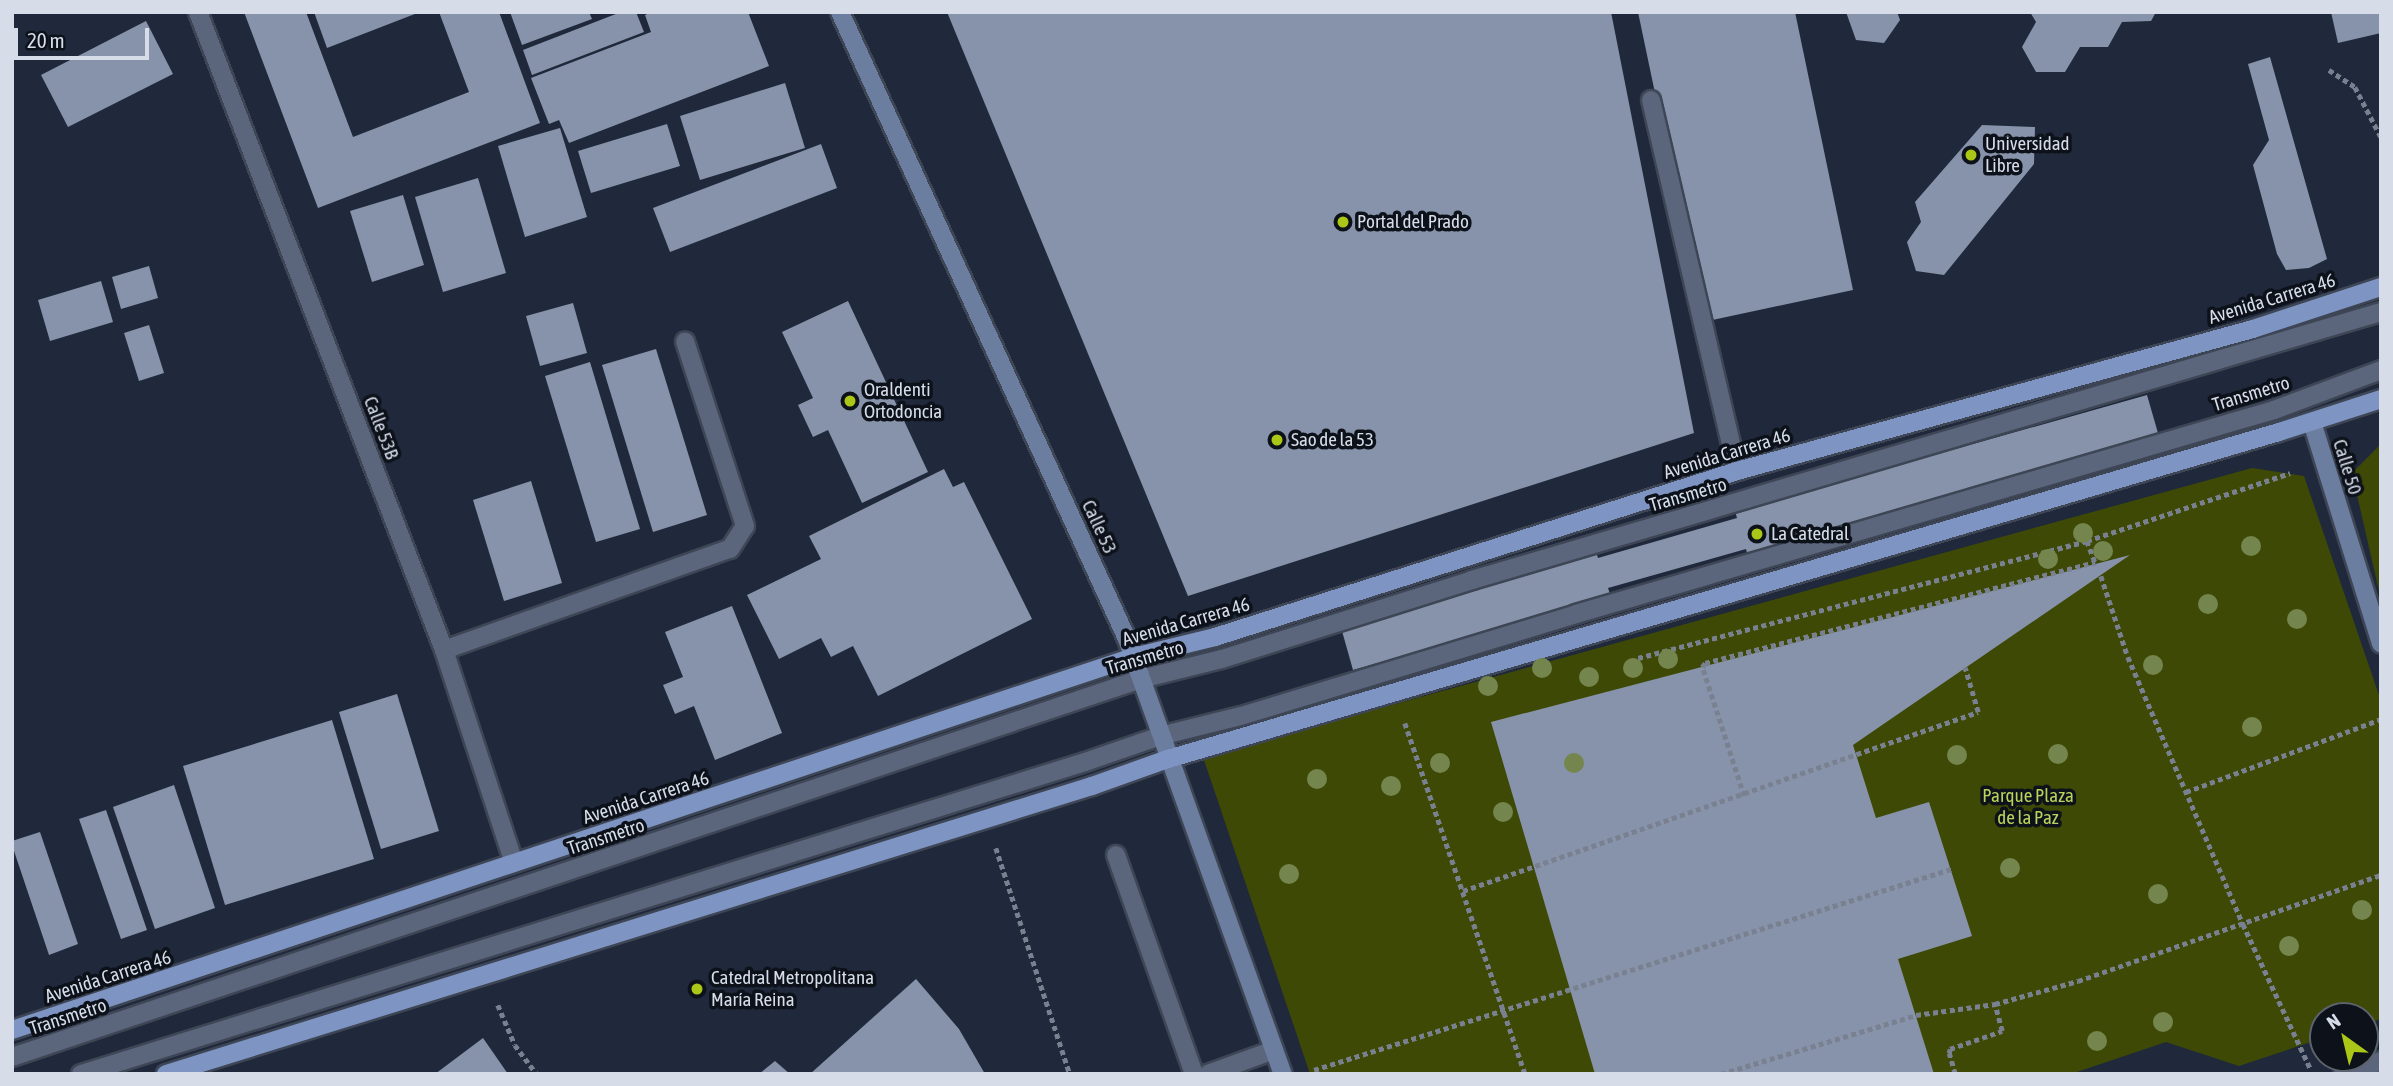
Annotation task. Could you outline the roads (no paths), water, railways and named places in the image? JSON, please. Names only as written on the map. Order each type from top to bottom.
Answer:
[{"type":"main road","name":"Avenida Carrera 46","points":[[12,1030],[1133,657],[1215,637],[1737,471],[2253,329],[2381,287]]},
{"type":"main road","points":[[166,1074],[1092,786],[1168,759],[2312,422],[2381,399]]},
{"type":"street","name":"Calle 53B","points":[[198,12],[444,649],[514,863]]},
{"type":"street","name":"Calle 53","points":[[840,12],[1133,657],[1283,1074]]},
{"type":"street","points":[[1651,100],[1737,471]]},
{"type":"street","name":"Transmetro","points":[[12,1057],[1142,679],[1222,659],[1472,580],[2381,312]]},
{"type":"street","points":[[444,649],[730,549],[745,526],[685,341]]},
{"type":"street","name":"Transmetro","points":[[81,1074],[1072,766],[1160,736],[1241,716],[1576,614],[2274,410],[2381,370]]},
{"type":"street","name":"Calle 50","points":[[2312,422],[2381,644]]},
{"type":"street","points":[[1116,855],[1194,1074]]},
{"type":"street","points":[[1209,1074],[1274,1050]]},
{"type":"street","points":[[2343,1074],[2381,1061]]},
{"type":"place","name":"Universidad Libre","points":[[1971,155]]},
{"type":"place","name":"Portal del Prado","points":[[1343,222]]},
{"type":"place","name":"Oraldenti Ortodoncia","points":[[850,401]]},
{"type":"place","name":"Sao de la 53","points":[[1277,440]]},
{"type":"place","name":"La Catedral","points":[[1757,534]]},
{"type":"place","name":"Catedral Metropolitana María Reina","points":[[697,989]]},
{"type":"park label","name":"Parque Plaza de la Paz","points":[[2028,807]]}]
